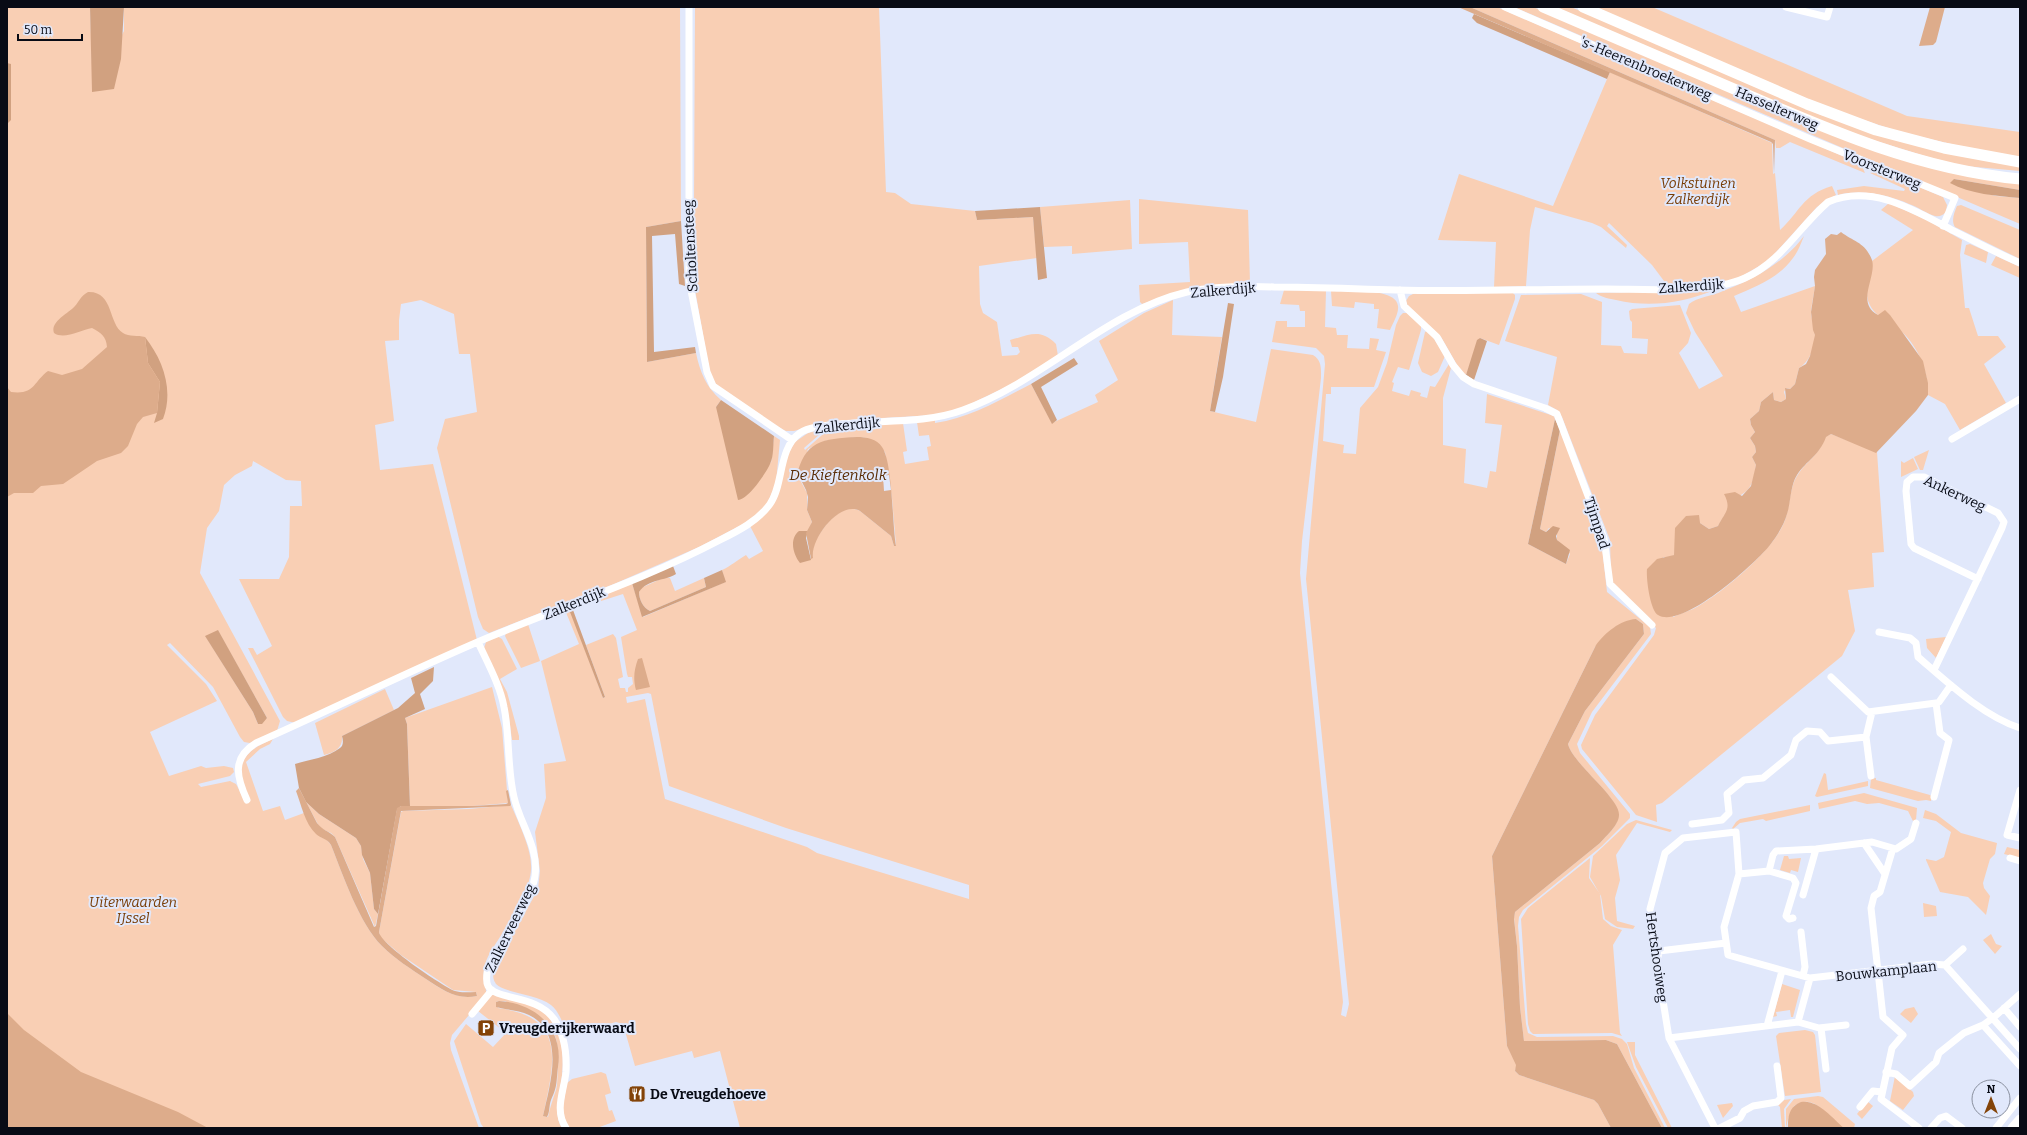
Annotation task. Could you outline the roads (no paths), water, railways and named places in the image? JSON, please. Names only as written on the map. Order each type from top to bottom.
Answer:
[{"type":"main road","name":"Hasselterweg","points":[[1543,7],[1793,115],[1862,142],[1950,168],[1979,174],[2020,179]]},
{"type":"main road","name":"Hasselterweg","points":[[1583,7],[1806,104],[1864,126],[1937,147],[2020,162]]},
{"type":"street","name":"Scholtensteeg","points":[[689,7],[689,280],[707,372],[713,386],[792,440]]},
{"type":"street","name":"'s-Heerenbroekerweg","points":[[1505,7],[1810,139]]},
{"type":"street","points":[[1786,7],[1827,17],[1830,7]]},
{"type":"street","name":"Voorsterweg","points":[[1810,139],[1954,198],[1943,226]]},
{"type":"street","name":"Zalkerdijk","points":[[247,800],[238,777],[238,768],[241,758],[248,748],[478,642],[669,564],[718,541],[751,522],[766,509],[774,498],[786,453],[792,440],[801,432],[819,426],[867,421],[938,417],[971,408],[1021,382],[1137,310],[1163,299],[1211,288],[1253,286],[1400,290],[1663,290],[1724,285],[1748,277],[1776,258],[1818,210],[1828,202],[1845,196],[1878,198],[1910,208],[1943,226],[2020,263]]},
{"type":"street","name":"Tijmpad","points":[[1400,290],[1404,306],[1437,337],[1453,365],[1463,377],[1474,384],[1557,414],[1561,421],[1604,538],[1610,584],[1652,625]]},
{"type":"street","points":[[1952,439],[2020,399]]},
{"type":"street","name":"Ankerweg","points":[[1934,670],[1978,579],[2004,522],[2001,516],[1924,476],[1913,477],[1907,482],[1906,491],[1911,544],[1914,548],[1978,579]]},
{"type":"street","points":[[1879,632],[1910,638],[1916,643],[1918,656],[1952,685],[1996,718],[2020,728]]},
{"type":"street","name":"Zalkerveerweg","points":[[478,642],[504,705],[509,736],[514,798],[528,833],[535,862],[534,879],[530,892],[488,968],[486,980],[492,990],[496,992],[540,1005],[550,1014],[559,1027],[566,1060],[560,1111],[566,1128]]},
{"type":"street","points":[[1831,677],[1868,712],[1936,703],[1939,702],[1952,685]]},
{"type":"street","points":[[1934,797],[1949,740],[1940,733],[1936,703]]},
{"type":"street","points":[[1871,776],[1866,737],[1872,712]]},
{"type":"street","points":[[1692,824],[1722,820],[1729,813],[1727,794],[1744,780],[1763,778],[1791,755],[1796,740],[1807,731],[1820,732],[1828,741],[1866,737]]},
{"type":"street","points":[[2020,790],[2007,835],[2020,838]]},
{"type":"street","points":[[1769,871],[1773,855],[1776,851],[1816,849],[1872,842],[1896,849],[1908,843],[1911,839],[1916,823]]},
{"type":"street","name":"Hertshooiweg","points":[[1715,1128],[1668,1038],[1657,963],[1659,951],[1654,938],[1650,909],[1665,854],[1683,838],[1736,832],[1739,874]]},
{"type":"street","points":[[1864,843],[1885,874]]},
{"type":"street","points":[[1882,1095],[1892,1048],[1903,1035],[1883,1017],[1871,908],[1874,896],[1880,892],[1893,848]]},
{"type":"street","points":[[1803,895],[1816,849]]},
{"type":"street","points":[[2010,858],[2020,861]]},
{"type":"street","points":[[1659,951],[1726,943],[1724,926],[1739,874],[1769,871],[1793,878],[1796,883],[1786,916],[1789,919],[1793,918]]},
{"type":"street","points":[[1798,1022],[1806,977],[1800,932]]},
{"type":"street","name":"Bouwkamplaan","points":[[1726,943],[1728,955],[1806,977],[1878,971],[1932,964],[1945,965],[2020,1049]]},
{"type":"street","points":[[1945,965],[1963,949]]},
{"type":"street","points":[[1767,1026],[1782,971]]},
{"type":"street","points":[[472,1014],[492,990]]},
{"type":"street","points":[[1886,1072],[1896,1074],[1910,1086],[1936,1062],[1937,1055],[1964,1033],[1983,1025],[2020,994]]},
{"type":"street","points":[[2004,1008],[2020,1027]]},
{"type":"street","points":[[1668,1038],[1798,1022],[1822,1028],[1846,1025]]},
{"type":"street","points":[[1983,1025],[2020,1066]]},
{"type":"street","points":[[1822,1028],[1826,1069]]},
{"type":"street","points":[[1720,1128],[1740,1118],[1744,1111],[1753,1106],[1777,1102],[1781,1098],[1777,1066]]},
{"type":"street","points":[[1860,1107],[1873,1091],[1882,1095],[1919,1128]]},
{"type":"street","points":[[1996,1128],[2020,1098]]},
{"type":"street","points":[[1932,1128],[1940,1118],[1946,1116],[1962,1128]]},
{"type":"street","points":[[2012,1128],[2020,1119]]},
{"type":"water","points":[[1458,7],[1470,7],[1775,140],[1774,174],[1773,144],[1771,142]]},
{"type":"water","points":[[1930,7],[1945,7],[1936,42],[1933,45],[1919,46]]},
{"type":"water","points":[[1841,232],[1863,246],[1869,254],[1873,267],[1868,289],[1868,304],[1871,310],[1878,315],[1885,310],[1890,315],[1923,361],[1928,383],[1928,395],[1916,411],[1876,453],[1831,434],[1826,437],[1820,449],[1797,475],[1793,484],[1784,522],[1775,538],[1762,554],[1750,566],[1717,593],[1700,604],[1684,613],[1669,617],[1658,615],[1655,612],[1651,601],[1647,579],[1647,569],[1657,559],[1674,555],[1675,528],[1686,516],[1699,515],[1700,523],[1709,529],[1718,526],[1727,510],[1727,503],[1724,494],[1735,492],[1742,496],[1751,486],[1756,465],[1752,457],[1756,452],[1755,446],[1750,438],[1755,432],[1751,425],[1750,419],[1759,411],[1761,402],[1773,392],[1774,400],[1781,402],[1786,399],[1785,388],[1790,389],[1795,384],[1799,368],[1806,364],[1810,356],[1815,335],[1811,312],[1815,286],[1815,270],[1826,254],[1825,239],[1831,234],[1837,235]]},
{"type":"water","points":[[88,292],[96,293],[107,302],[118,329],[123,333],[145,337],[148,363],[160,382],[157,413],[143,417],[137,424],[128,446],[121,453],[97,461],[63,484],[41,486],[33,493],[14,493],[7,497],[7,387],[11,392],[25,392],[33,387],[48,371],[62,375],[82,369],[107,347],[106,340],[92,328],[68,335],[58,335],[54,333],[53,329],[56,322],[72,309]]},
{"type":"water","name":"De Kieftenkolk","points":[[857,437],[874,440],[880,444],[886,455],[890,480],[896,546],[894,546],[891,536],[860,511],[852,509],[844,511],[828,523],[816,541],[813,550],[813,558],[811,559],[806,533],[812,522],[807,510],[808,497],[801,480],[796,478],[800,465],[804,456],[817,444],[834,439]]},
{"type":"water","points":[[1636,619],[1643,624],[1644,634],[1585,711],[1568,744],[1578,761],[1605,790],[1617,808],[1619,815],[1617,823],[1600,843],[1515,912],[1514,919],[1520,1007],[1524,1041],[1606,1040],[1617,1044],[1662,1128],[1611,1128],[1598,1104],[1594,1100],[1519,1075],[1515,1071],[1516,1065],[1507,1046],[1492,856],[1596,645],[1613,628],[1624,622]]},
{"type":"water","points":[[642,658],[650,687],[636,690],[634,682],[635,671],[638,659]]},
{"type":"water","points":[[299,788],[317,823],[335,837],[374,927],[376,926],[397,808],[401,806],[473,806],[506,804],[508,803],[506,791],[508,790],[510,806],[401,811],[379,932],[389,946],[400,955],[448,988],[462,992],[476,992],[477,996],[463,997],[444,990],[403,964],[382,946],[366,925],[359,912],[331,845],[328,841],[316,834],[309,825],[296,791]]},
{"type":"water","points":[[499,1001],[525,1007],[536,1013],[545,1020],[557,1041],[559,1053],[556,1084],[547,1117],[543,1116],[549,1090],[552,1061],[552,1047],[548,1034],[541,1023],[529,1015],[496,1007],[496,1002]]},
{"type":"water","points":[[7,1013],[24,1030],[81,1072],[178,1112],[208,1128],[7,1128]]},
{"type":"water","points":[[1801,1102],[1813,1103],[1819,1106],[1844,1128],[1788,1128],[1790,1112],[1794,1106]]},
{"type":"place","name":"Vreugderijkerwaard","points":[[486,1028]]},
{"type":"place","name":"De Vreugdehoeve","points":[[637,1094]]},
{"type":"park label","name":"Volkstuinen Zalkerdijk","points":[[1698,192]]},
{"type":"park label","name":"Uiterwaarden IJssel","points":[[133,910]]}]
